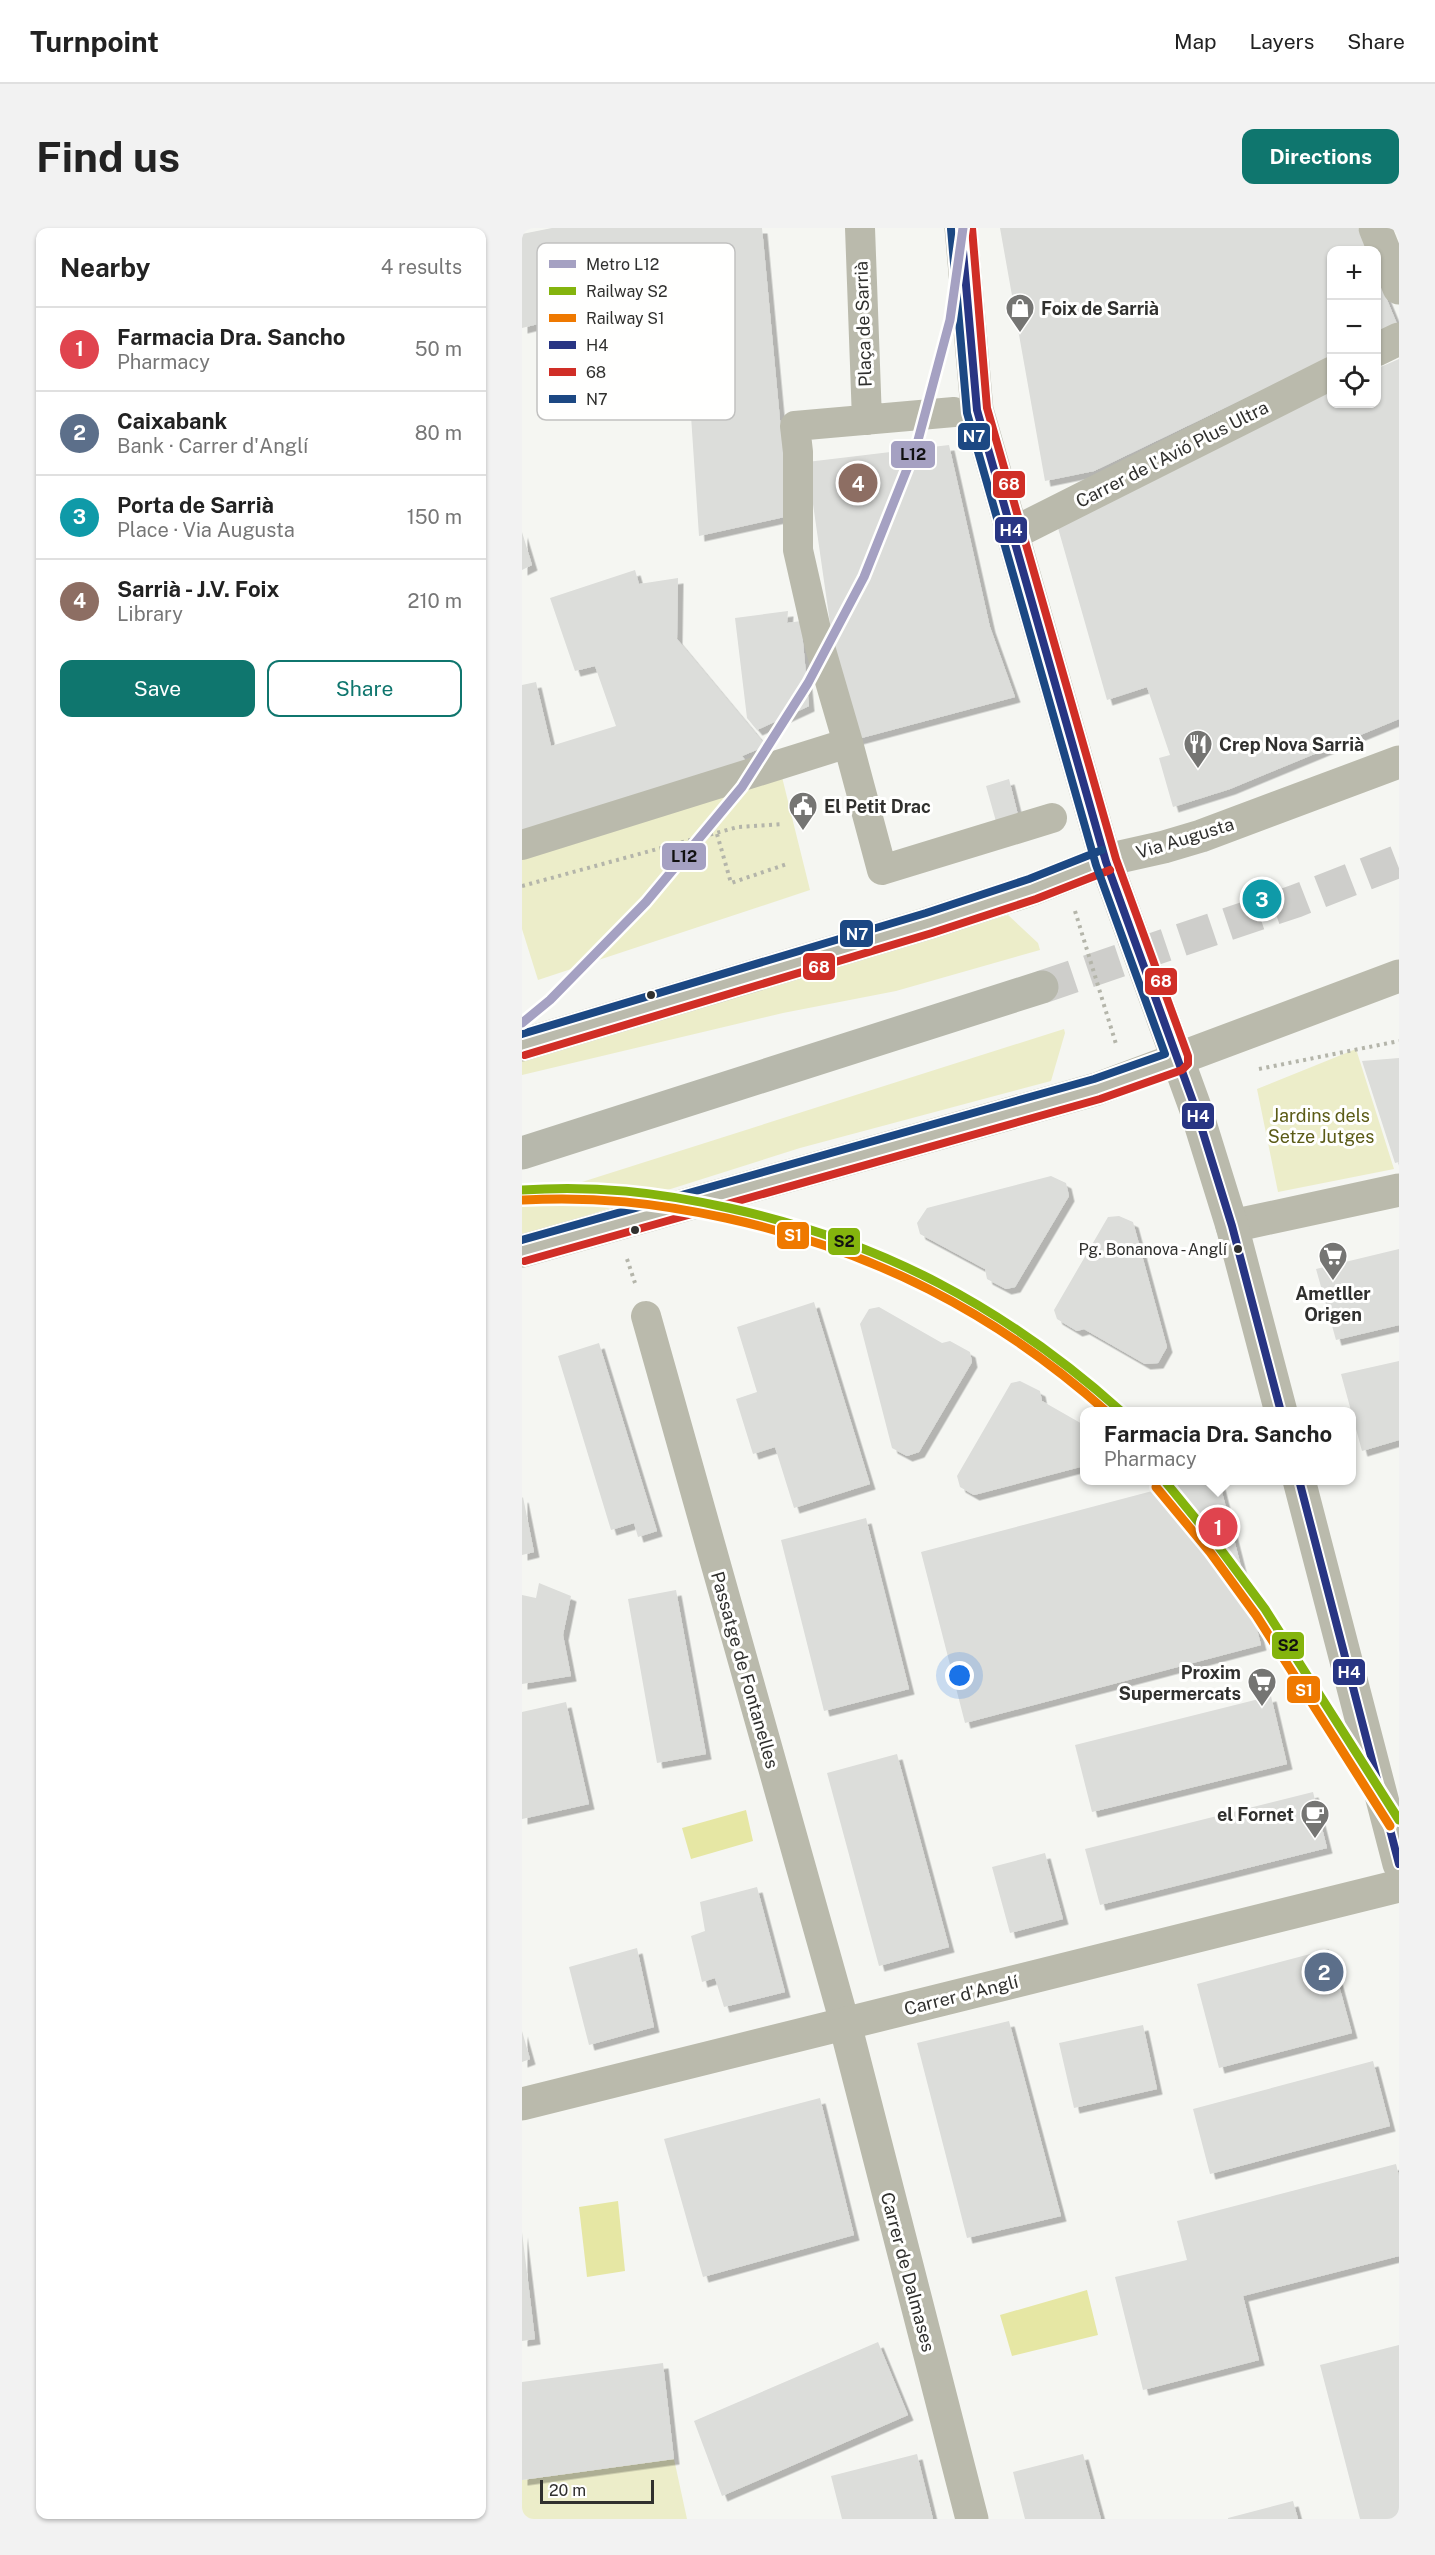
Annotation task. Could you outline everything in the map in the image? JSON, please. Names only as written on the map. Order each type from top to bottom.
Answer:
[{"type":"highway","points":[[522,1153],[1042,987]]},
{"type":"street","name":"Plaça de Sarrià","points":[[860,228],[867,420]]},
{"type":"street","points":[[961,228],[966,411],[1011,534],[1106,860],[1178,1060],[1232,1226],[1280,1407]]},
{"type":"street","points":[[1375,228],[1399,288]]},
{"type":"street","points":[[1381,348],[1399,339]]},
{"type":"street","name":"Carrer de l'Avió Plus Ultra","points":[[1011,534],[1327,376]]},
{"type":"street","points":[[966,411],[795,426],[798,452],[798,550],[820,646],[882,870],[1052,818]]},
{"type":"street","points":[[522,845],[848,743]]},
{"type":"street","name":"Via Augusta","points":[[524,1038],[929,923],[1033,889],[1106,860],[1164,848],[1201,836],[1399,762]]},
{"type":"street","points":[[522,1251],[1126,1079],[1399,976]]},
{"type":"street","points":[[1232,1226],[1399,1190]]},
{"type":"street","name":"Passatge de Fontanelles","points":[[646,1316],[844,2024]]},
{"type":"street","points":[[1300,1485],[1399,1864]]},
{"type":"street","name":"Carrer d'Anglí","points":[[522,2104],[1399,1886]]},
{"type":"street","name":"Carrer de Dalmases","points":[[844,2024],[972,2519]]},
{"type":"path","points":[[522,886],[738,827],[783,824]]},
{"type":"path","points":[[717,834],[731,883],[787,864]]},
{"type":"path","points":[[1053,880],[1061,886],[1074,905],[1126,1079]]},
{"type":"path","points":[[1256,1070],[1399,1041]]},
{"type":"green space","points":[[781,773],[810,890],[538,980],[522,929],[522,851]]},
{"type":"green space","points":[[1008,915],[1038,943],[1040,950],[896,991],[783,1013],[522,1075],[522,1059]]},
{"type":"green space","points":[[1064,1029],[1065,1033],[1051,1081],[800,1148],[522,1236],[522,1201]]},
{"type":"green space","name":"Jardins dels Setze Jutges","points":[[1356,1049],[1394,1169],[1278,1192],[1257,1089]]},
{"type":"green space","points":[[674,2459],[687,2519],[522,2519],[522,2480]]},
{"type":"shaded area","points":[[746,1810],[753,1841],[691,1859],[682,1828]]},
{"type":"shaded area","points":[[618,2201],[625,2271],[587,2277],[579,2207]]},
{"type":"shaded area","points":[[1087,2290],[1098,2335],[1012,2356],[1000,2315]]},
{"type":"building","points":[[552,228],[762,228],[789,516],[699,536],[691,420],[735,420],[735,243],[537,243],[537,324],[522,328],[522,234]]},
{"type":"building","points":[[1000,228],[1358,228],[1366,246],[1327,246],[1327,358],[1094,471],[1045,481]]},
{"type":"building","points":[[1381,285],[1397,324],[1381,332]]},
{"type":"building","points":[[1399,359],[1399,719],[1230,789],[1173,807],[1159,758],[1170,755],[1147,687],[1107,700],[1056,521],[1327,393],[1327,408],[1381,408],[1381,367]]},
{"type":"building","points":[[949,445],[990,627],[1015,697],[854,740],[837,672],[807,462]]},
{"type":"building","points":[[522,532],[532,565],[522,570]]},
{"type":"building","points":[[635,570],[639,584],[678,578],[677,639],[766,746],[742,756],[748,764],[522,831],[522,685],[536,682],[551,746],[616,726],[595,666],[575,671],[550,598]]},
{"type":"building","points":[[788,611],[787,623],[801,621],[809,706],[757,730],[747,718],[735,618]]},
{"type":"building","points":[[1009,779],[1019,819],[997,825],[986,786]]},
{"type":"building","points":[[1399,1058],[1399,1162],[1395,1163],[1362,1061]]},
{"type":"building","points":[[1051,1176],[1066,1183],[1069,1196],[1015,1287],[1006,1289],[987,1279],[985,1269],[920,1234],[917,1223],[927,1208]]},
{"type":"building","points":[[1119,1216],[1133,1222],[1167,1347],[1158,1363],[1145,1364],[1084,1329],[1077,1331],[1057,1319],[1054,1310],[1108,1217]]},
{"type":"building","points":[[1399,1249],[1399,1325],[1336,1340],[1316,1269]]},
{"type":"building","points":[[814,1302],[870,1484],[794,1508],[775,1447],[753,1454],[736,1399],[757,1392],[737,1327]]},
{"type":"building","points":[[879,1307],[942,1343],[950,1341],[970,1352],[972,1362],[919,1452],[907,1456],[892,1448],[860,1324],[869,1309]]},
{"type":"building","points":[[599,1343],[657,1531],[638,1537],[634,1523],[611,1530],[558,1356]]},
{"type":"building","points":[[1399,1361],[1399,1440],[1362,1451],[1356,1429],[1356,1407],[1350,1407],[1341,1374]]},
{"type":"building","points":[[1020,1381],[1040,1391],[1042,1401],[1080,1423],[1080,1467],[974,1495],[960,1487],[957,1476],[1011,1383]]},
{"type":"building","points":[[1175,1485],[1220,1485],[1261,1645],[965,1723],[921,1552]]},
{"type":"building","points":[[522,1498],[534,1552],[522,1555]]},
{"type":"building","points":[[866,1518],[909,1689],[824,1711],[781,1540]]},
{"type":"building","points":[[539,1583],[571,1596],[563,1635],[571,1676],[522,1684],[522,1595],[536,1598]]},
{"type":"building","points":[[676,1590],[706,1754],[657,1763],[628,1599]]},
{"type":"building","points":[[1271,1696],[1287,1764],[1092,1812],[1075,1745]]},
{"type":"building","points":[[566,1702],[589,1804],[522,1819],[522,1712]]},
{"type":"building","points":[[897,1754],[949,1947],[879,1966],[827,1773]]},
{"type":"building","points":[[1313,1792],[1327,1848],[1100,1905],[1085,1849]]},
{"type":"building","points":[[1045,1853],[1063,1919],[1010,1933],[992,1867]]},
{"type":"building","points":[[757,1887],[785,1992],[724,2007],[715,1978],[702,1982],[691,1936],[705,1931],[700,1902]]},
{"type":"building","points":[[637,1948],[654,2027],[589,2045],[569,1967]]},
{"type":"building","points":[[1329,1949],[1352,2033],[1219,2068],[1197,1984]]},
{"type":"building","points":[[1009,2021],[1061,2216],[967,2238],[917,2043]]},
{"type":"building","points":[[1143,2025],[1157,2089],[1074,2108],[1059,2043]]},
{"type":"building","points":[[522,2031],[530,2059],[522,2062]]},
{"type":"building","points":[[1373,2061],[1390,2126],[1210,2174],[1193,2109]]},
{"type":"building","points":[[820,2098],[854,2235],[703,2277],[664,2139]]},
{"type":"building","points":[[1396,2164],[1399,2176],[1399,2256],[1243,2296],[1259,2360],[1143,2390],[1115,2277],[1187,2260],[1177,2221]]},
{"type":"building","points":[[522,2232],[535,2339],[522,2341]]},
{"type":"building","points":[[878,2342],[908,2415],[722,2496],[694,2421]]},
{"type":"building","points":[[1399,2345],[1399,2519],[1360,2519],[1320,2365]]},
{"type":"building","points":[[663,2363],[674,2459],[522,2480],[522,2382]]},
{"type":"building","points":[[917,2454],[933,2519],[842,2519],[831,2476]]},
{"type":"building","points":[[1083,2454],[1101,2519],[1025,2519],[1013,2472]]},
{"type":"building","points":[[1293,2501],[1298,2519],[1228,2519],[1228,2518]]},
{"type":"tunnel","points":[[1042,987],[1296,901],[1399,861]]},
{"type":"metro line","name":"L12","points":[[522,1023],[550,1000],[646,902],[742,787],[808,683],[864,577],[917,444],[950,320],[963,228]]},
{"type":"rail line","name":"S2","points":[[522,1190],[601,1189],[677,1198],[785,1222],[838,1239],[939,1283],[987,1310],[1033,1341],[1116,1407]]},
{"type":"rail line","name":"S1","points":[[523,1200],[600,1200],[674,1208],[780,1231],[831,1248],[881,1267],[976,1315],[1021,1344],[1101,1407]]},
{"type":"rail line","name":"S2","points":[[1168,1485],[1265,1609],[1399,1820]]},
{"type":"rail line","name":"S1","points":[[1156,1487],[1210,1552],[1256,1615],[1390,1826]]},
{"type":"transit line","name":"H4","points":[[961,228],[977,410],[1106,862],[1195,1107],[1232,1226],[1280,1407]]},
{"type":"transit line","name":"68","points":[[525,1261],[1100,1099],[1182,1070],[1188,1064],[1188,1056],[1116,859],[987,408],[972,228]]},
{"type":"transit line","name":"N7","points":[[522,1240],[1094,1079],[1165,1054],[1096,865],[967,413],[951,229]]},
{"type":"transit line","name":"N7","points":[[522,1034],[926,913],[1029,879],[1102,850]]},
{"type":"transit line","name":"68","points":[[525,1055],[932,933],[1036,899],[1110,870]]},
{"type":"transit line","name":"H4","points":[[1300,1485],[1399,1864]]},
{"type":"place","name":"Foix de Sarrià","points":[[1020,334]]},
{"type":"place","name":"Sarrià - J.V. Foix","points":[[858,483]]},
{"type":"place","name":"Crep Nova Sarrià","points":[[1198,770]]},
{"type":"place","name":"El Petit Drac","points":[[803,832]]},
{"type":"place","name":"Porta de Sarrià","points":[[1262,899]]},
{"type":"place","name":"Pg. Bonanova - Anglí","points":[[1238,1249]]},
{"type":"place","name":"Ametller Origen","points":[[1333,1282]]},
{"type":"place","name":"Farmacia Dra. Sancho","points":[[1218,1527]]},
{"type":"place","name":"Proxim Supermercats","points":[[1262,1708]]},
{"type":"place","name":"el Fornet","points":[[1315,1840]]},
{"type":"place","name":"Caixabank","points":[[1324,1972]]}]
